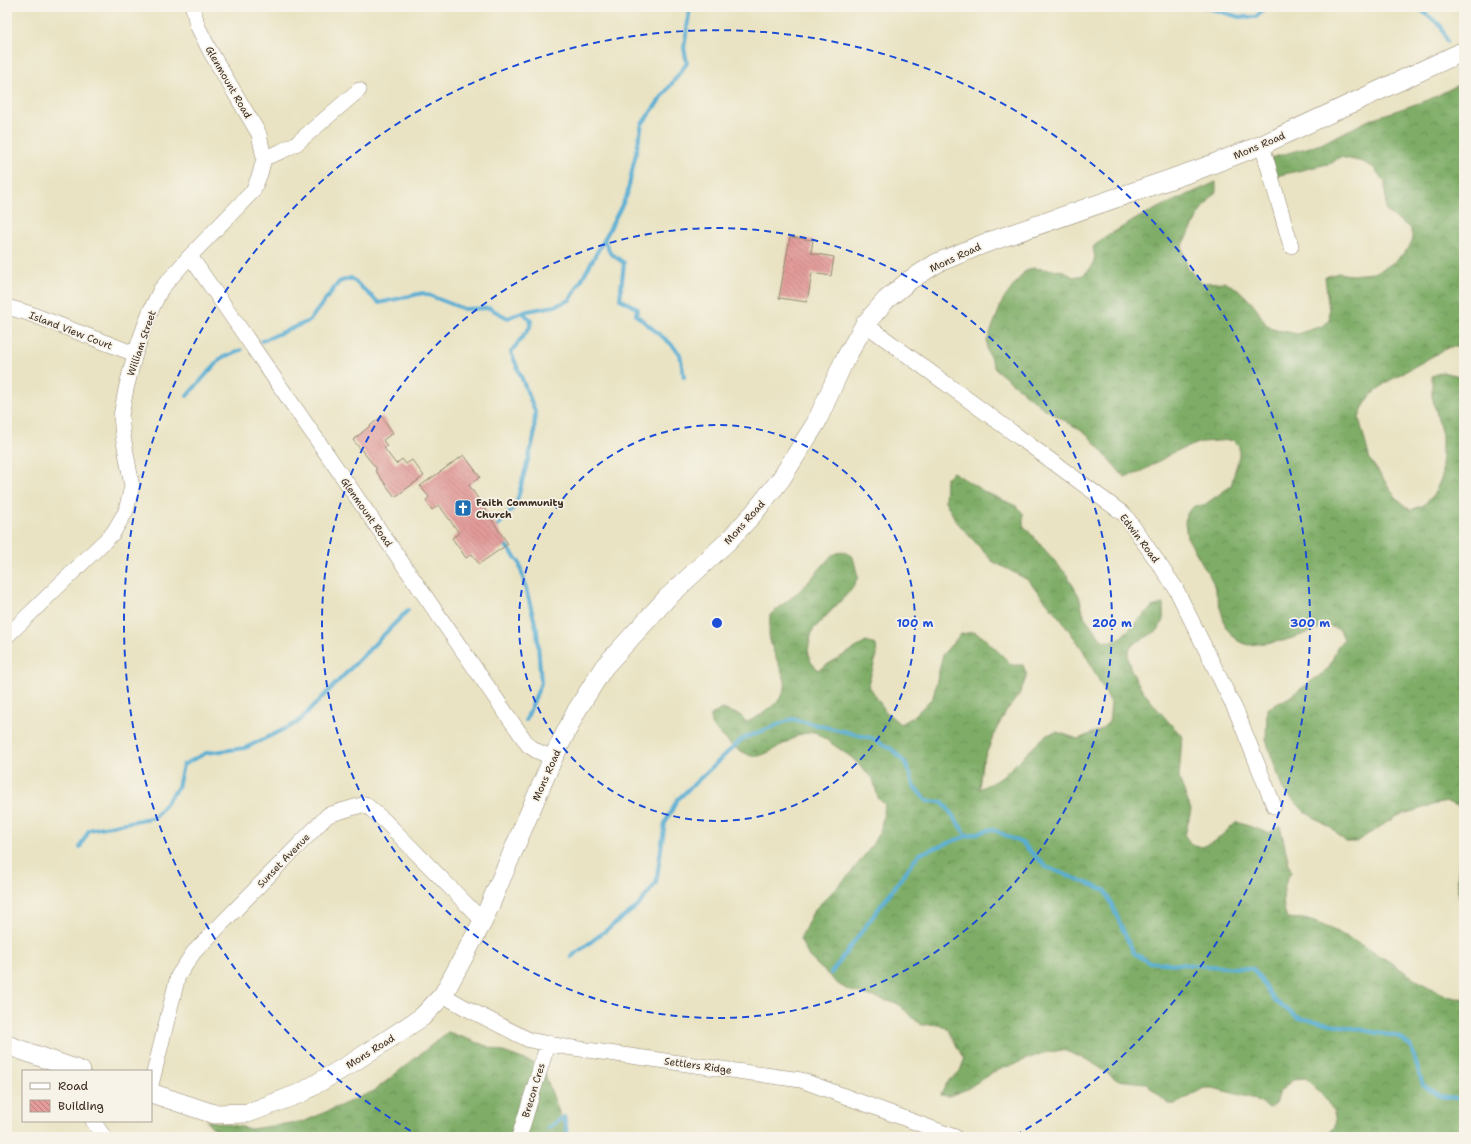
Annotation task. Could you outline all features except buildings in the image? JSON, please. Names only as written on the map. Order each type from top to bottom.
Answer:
[{"type":"main road","name":"Mons Road","points":[[152,1093],[214,1114],[248,1113],[301,1093],[355,1061],[422,1017],[442,995],[483,921],[553,758],[577,710],[604,667],[667,598],[728,541],[781,480],[816,423],[844,361],[865,324],[886,300],[910,280],[937,263],[983,244],[1196,170],[1262,145],[1464,51]]},
{"type":"main road","points":[[7,1045],[74,1070]]},
{"type":"street","name":"Glenmount Road","points":[[193,7],[197,25],[259,134],[264,158]]},
{"type":"street","points":[[264,158],[297,143],[359,90]]},
{"type":"street","points":[[1262,145],[1291,246]]},
{"type":"street","name":"William Street","points":[[7,636],[113,533],[126,511],[132,486],[123,436],[122,416],[126,389],[135,354],[149,314],[161,289],[190,256],[253,191],[260,174],[264,158]]},
{"type":"street","name":"Glenmount Road","points":[[190,256],[528,745],[553,758]]},
{"type":"street","name":"Island View Court","points":[[7,307],[28,313],[135,354]]},
{"type":"street","name":"Edwin Road","points":[[865,324],[1125,515],[1175,587],[1237,713],[1274,806]]},
{"type":"street","name":"Sunset Avenue","points":[[152,1081],[178,976],[194,952],[328,815],[365,804],[386,822],[483,921]]},
{"type":"street","name":"Settlers Ridge","points":[[442,995],[529,1040],[801,1080],[955,1137]]},
{"type":"street","name":"Brecon Cres","points":[[519,1137],[548,1043]]},
{"type":"street","points":[[94,1122],[104,1137]]},
{"type":"green space","points":[[1464,82],[1464,347],[1449,347],[1387,382],[1371,395],[1362,409],[1359,418],[1370,460],[1396,497],[1410,510],[1422,506],[1433,496],[1442,477],[1442,435],[1432,396],[1432,376],[1442,372],[1460,376],[1464,379],[1464,815],[1458,806],[1447,802],[1436,804],[1397,816],[1356,842],[1346,842],[1331,828],[1305,812],[1283,790],[1266,740],[1267,709],[1288,698],[1323,673],[1330,666],[1337,647],[1344,639],[1340,630],[1329,626],[1283,641],[1248,645],[1238,641],[1226,628],[1213,582],[1187,537],[1185,523],[1186,514],[1194,506],[1204,505],[1231,486],[1239,455],[1239,446],[1233,440],[1202,442],[1174,452],[1139,473],[1124,477],[1087,434],[1042,407],[995,369],[987,350],[987,341],[1003,300],[1024,272],[1033,268],[1064,271],[1073,277],[1083,275],[1092,267],[1095,257],[1093,247],[1102,239],[1145,214],[1216,182],[1216,192],[1202,209],[1182,247],[1188,269],[1203,283],[1224,282],[1238,289],[1255,306],[1265,323],[1272,329],[1297,334],[1322,326],[1330,320],[1325,277],[1338,273],[1351,275],[1374,273],[1393,263],[1408,249],[1413,239],[1410,228],[1386,211],[1385,182],[1373,167],[1363,162],[1340,157],[1332,163],[1276,176],[1270,158],[1321,144],[1371,119],[1428,100]]},
{"type":"green space","points":[[953,472],[985,492],[1016,506],[1023,513],[1023,525],[1067,575],[1079,596],[1084,616],[1102,640],[1112,642],[1121,637],[1152,607],[1163,604],[1163,619],[1160,627],[1153,633],[1136,642],[1128,654],[1135,678],[1144,692],[1182,736],[1179,778],[1191,810],[1185,836],[1191,844],[1202,847],[1214,842],[1237,822],[1269,833],[1280,826],[1291,872],[1283,895],[1287,918],[1306,919],[1326,927],[1368,949],[1435,990],[1455,998],[1464,998],[1464,1137],[1325,1137],[1334,1128],[1336,1122],[1334,1115],[1327,1101],[1306,1078],[1294,1079],[1280,1091],[1277,1101],[1269,1108],[1252,1098],[1213,1088],[1204,1088],[1176,1104],[1168,1104],[1146,1083],[1117,1080],[1090,1061],[1063,1050],[1043,1053],[993,1072],[967,1089],[949,1096],[941,1095],[946,1084],[960,1071],[964,1060],[948,1029],[939,1024],[921,1025],[898,1004],[848,990],[838,984],[809,957],[800,939],[814,910],[850,874],[871,847],[881,828],[885,805],[878,798],[873,779],[851,757],[815,732],[801,734],[769,752],[759,756],[751,756],[733,747],[711,725],[711,715],[722,709],[740,715],[747,722],[773,706],[783,694],[785,681],[770,640],[770,615],[803,588],[832,555],[843,551],[853,557],[858,577],[852,589],[812,631],[808,650],[811,662],[818,670],[866,642],[876,645],[877,655],[868,684],[885,711],[900,724],[914,716],[933,697],[943,654],[961,634],[974,632],[983,637],[1012,665],[1023,665],[1027,676],[1019,695],[1007,710],[996,730],[982,764],[979,789],[1001,778],[1046,735],[1057,732],[1078,739],[1100,730],[1109,722],[1111,703],[1083,650],[1063,622],[1028,580],[992,561],[956,521],[945,501],[946,478]]},
{"type":"green space","points":[[1464,835],[1464,912],[1459,892],[1458,874]]},
{"type":"green space","points":[[448,1032],[542,1066],[568,1137],[234,1137],[212,1127],[206,1120],[251,1129],[305,1121],[374,1091]]},
{"type":"waterway","points":[[262,341],[309,321],[339,282],[351,278],[379,303],[423,293],[464,309],[489,308],[508,318],[522,312],[555,306],[570,300],[604,240],[627,195],[642,124],[687,63],[684,48],[690,8],[692,7]]},
{"type":"waterway","points":[[1204,7],[1240,17],[1256,17],[1264,9],[1264,7]]},
{"type":"waterway","points":[[1417,7],[1441,26],[1447,41]]},
{"type":"waterway","points":[[1457,68],[1464,108]]},
{"type":"waterway","points":[[604,240],[610,253],[624,263],[620,299],[637,308],[636,315],[670,343],[680,354],[684,377]]},
{"type":"waterway","points":[[494,530],[516,505],[534,437],[535,411],[511,352],[530,327],[531,320],[522,312]]},
{"type":"waterway","points":[[187,396],[221,358],[241,350]]},
{"type":"waterway","points":[[503,542],[519,562],[537,631],[541,683],[526,720]]},
{"type":"waterway","points":[[80,847],[89,830],[155,817],[178,787],[183,765],[206,753],[245,748],[297,723],[408,610]]},
{"type":"waterway","points":[[571,957],[638,906],[656,883],[665,823],[677,800],[742,739],[792,719],[871,738],[893,750],[907,765],[914,787],[927,801],[943,802],[967,836]]},
{"type":"waterway","points":[[831,973],[919,854],[967,836],[992,829],[1022,843],[1046,867],[1105,890],[1133,952],[1148,962],[1253,969],[1275,1001],[1299,1018],[1400,1037],[1411,1047],[1423,1085],[1439,1096],[1464,1099]]},
{"type":"waterway","points":[[548,1128],[564,1117],[568,1137]]},
{"type":"place","name":"Faith Community Church","points":[[463,508]]}]
